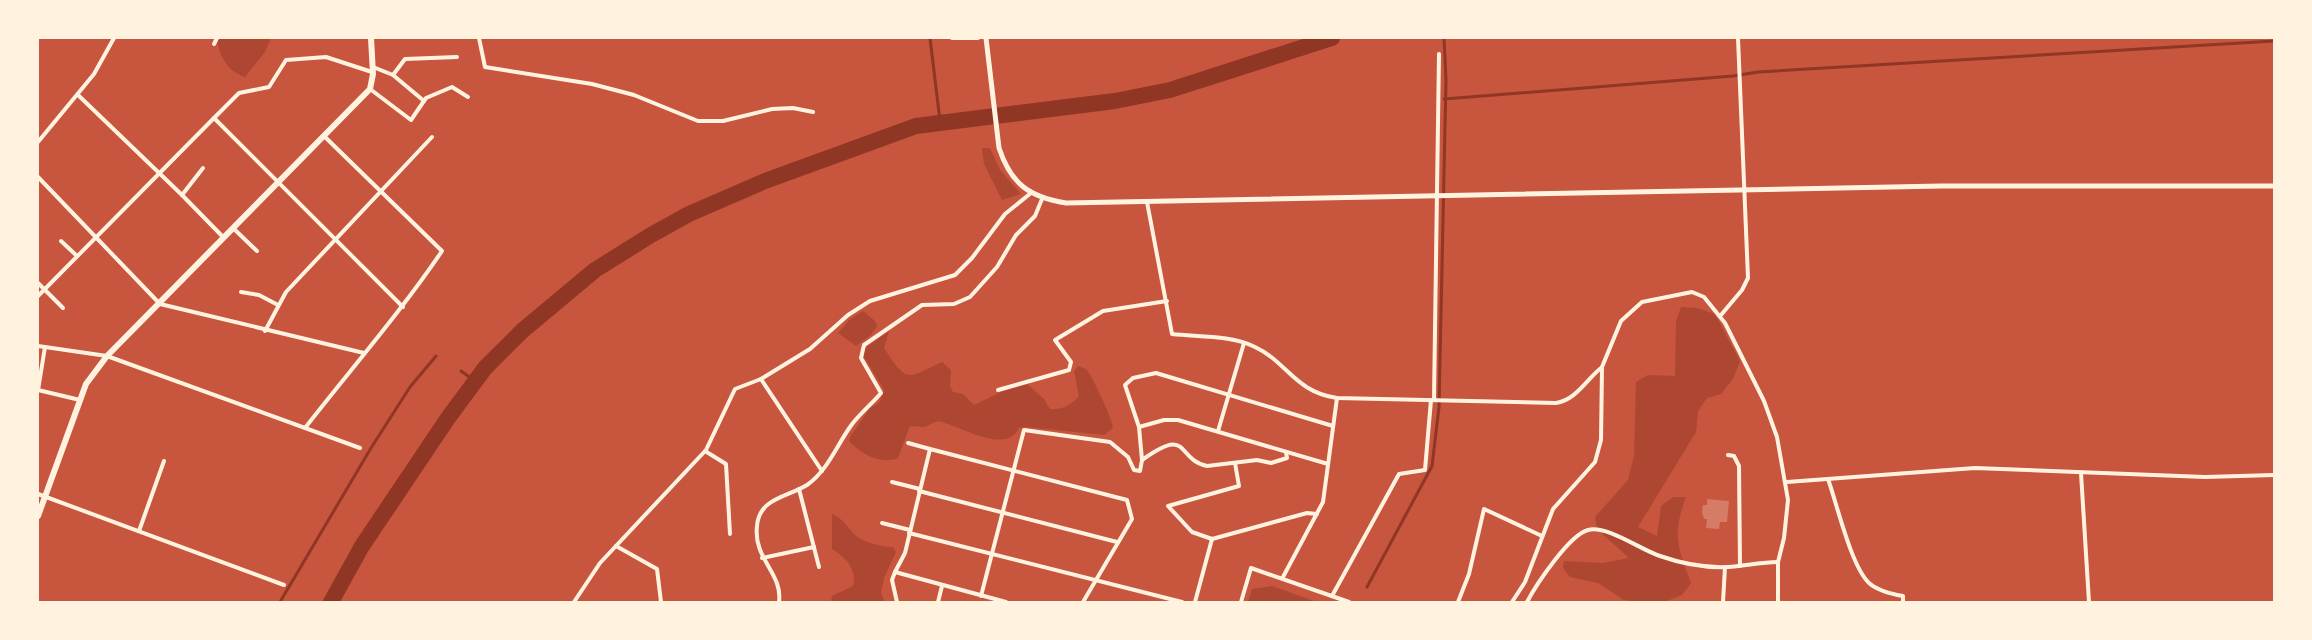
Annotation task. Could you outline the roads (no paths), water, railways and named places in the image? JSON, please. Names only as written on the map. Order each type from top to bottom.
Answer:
[{"type":"main road","points":[[38,516],[86,384],[107,356],[279,184],[370,89],[373,70],[370,38]]},
{"type":"street","points":[[38,142],[94,74],[114,38]]},
{"type":"street","points":[[214,44],[217,38]]},
{"type":"street","points":[[479,38],[485,67],[592,84],[634,94],[698,121],[723,121],[772,109],[793,108],[813,112]]},
{"type":"street","points":[[952,38],[978,38]]},
{"type":"street","points":[[986,38],[999,148],[1011,174],[1031,193],[1042,199],[1066,203],[1941,186],[2274,186]]},
{"type":"street","points":[[1720,316],[1742,290],[1748,278],[1738,38]]},
{"type":"street","points":[[1332,596],[1399,474],[1425,470],[1432,400],[1439,54]]},
{"type":"street","points":[[38,296],[239,93],[269,87],[285,60],[326,57],[393,75],[424,101]]},
{"type":"street","points":[[393,75],[405,59],[457,57]]},
{"type":"street","points":[[370,89],[411,120],[424,101],[452,87],[468,97]]},
{"type":"street","points":[[78,95],[225,238]]},
{"type":"street","points":[[214,118],[403,307]]},
{"type":"street","points":[[305,428],[403,307],[442,251],[325,137]]},
{"type":"street","points":[[265,331],[291,286],[382,193],[432,137]]},
{"type":"street","points":[[182,195],[202,168]]},
{"type":"street","points":[[38,177],[160,304],[364,353]]},
{"type":"street","points":[[574,603],[600,563],[705,451],[735,389],[761,379],[810,349],[848,315],[870,301],[955,275],[972,258],[1005,214],[1031,193]]},
{"type":"street","points":[[779,603],[779,583],[762,558],[757,533],[758,519],[772,501],[799,489],[822,471],[850,428],[881,393],[861,358],[864,345],[922,305],[954,304],[970,297],[997,267],[1016,235],[1035,216],[1042,199]]},
{"type":"street","points":[[1148,202],[1172,334],[1244,342],[1258,348],[1299,384],[1337,398],[1564,402],[1575,395],[1583,383],[1602,367]]},
{"type":"street","points":[[234,229],[257,251]]},
{"type":"street","points":[[61,241],[77,256]]},
{"type":"street","points":[[38,283],[63,308]]},
{"type":"street","points":[[241,292],[259,295],[278,305]]},
{"type":"street","points":[[1512,603],[1525,582],[1553,509],[1589,471],[1599,452],[1602,367],[1621,321],[1642,302],[1692,292],[1704,297],[1720,316],[1764,401],[1777,437],[1787,482],[1788,516],[1778,562],[1778,603]]},
{"type":"street","points":[[998,390],[1069,370],[1071,362],[1055,340],[1103,311],[1167,301]]},
{"type":"street","points":[[1218,431],[1244,342]]},
{"type":"street","points":[[38,346],[107,356],[360,448]]},
{"type":"street","points":[[45,347],[38,390],[81,400]]},
{"type":"street","points":[[981,596],[1024,430],[1110,442],[1128,457],[1137,471],[1142,468],[1139,427],[1125,389],[1127,381],[1156,373],[1334,426]]},
{"type":"street","points":[[761,379],[822,471]]},
{"type":"street","points":[[1283,577],[1324,498],[1337,398]]},
{"type":"street","points":[[1139,427],[1170,419],[1328,464]]},
{"type":"street","points":[[908,443],[1127,500],[1133,516],[1083,603]]},
{"type":"street","points":[[1142,460],[1163,446],[1174,444],[1184,448],[1203,466],[1257,459],[1271,463],[1287,458],[1286,452]]},
{"type":"street","points":[[897,603],[892,580],[905,553],[930,450]]},
{"type":"street","points":[[705,451],[726,464],[730,534]]},
{"type":"street","points":[[1728,455],[1734,456],[1739,466],[1740,566]]},
{"type":"street","points":[[139,531],[164,461]]},
{"type":"street","points":[[1235,463],[1239,486],[1168,507],[1195,534],[1212,539],[1297,515],[1317,514]]},
{"type":"street","points":[[1787,482],[1975,468],[2205,477],[2274,475]]},
{"type":"street","points":[[2081,473],[2089,603]]},
{"type":"street","points":[[1828,479],[1842,515],[1854,561],[1869,583],[1886,593],[1903,596],[1903,603]]},
{"type":"street","points":[[892,482],[1117,542]]},
{"type":"street","points":[[799,489],[819,567]]},
{"type":"street","points":[[38,494],[284,585]]},
{"type":"street","points":[[1458,603],[1469,574],[1484,510],[1542,536]]},
{"type":"street","points":[[882,523],[991,555],[1182,603]]},
{"type":"street","points":[[1527,603],[1578,534],[1590,529],[1604,531],[1659,556],[1725,567],[1778,562]]},
{"type":"street","points":[[1195,603],[1212,539]]},
{"type":"street","points":[[616,546],[657,569],[661,603]]},
{"type":"street","points":[[762,558],[814,547]]},
{"type":"street","points":[[1723,603],[1725,567]]},
{"type":"street","points":[[1240,603],[1251,568],[1283,577],[1349,603]]},
{"type":"street","points":[[895,572],[1006,603]]},
{"type":"street","points":[[938,603],[942,586]]},
{"type":"waterway","points":[[930,38],[940,121]]},
{"type":"waterway","points":[[331,602],[362,546],[448,418],[485,368],[522,331],[595,270],[651,235],[689,214],[765,181],[916,126],[1115,101],[1170,90],[1332,38]]},
{"type":"waterway","points":[[1367,587],[1432,466],[1439,407],[1446,80],[1444,38]]},
{"type":"waterway","points":[[1444,99],[1733,76],[1758,72],[2274,41]]},
{"type":"waterway","points":[[280,602],[371,448],[410,387],[436,356]]},
{"type":"waterway","points":[[461,371],[475,381]]}]
